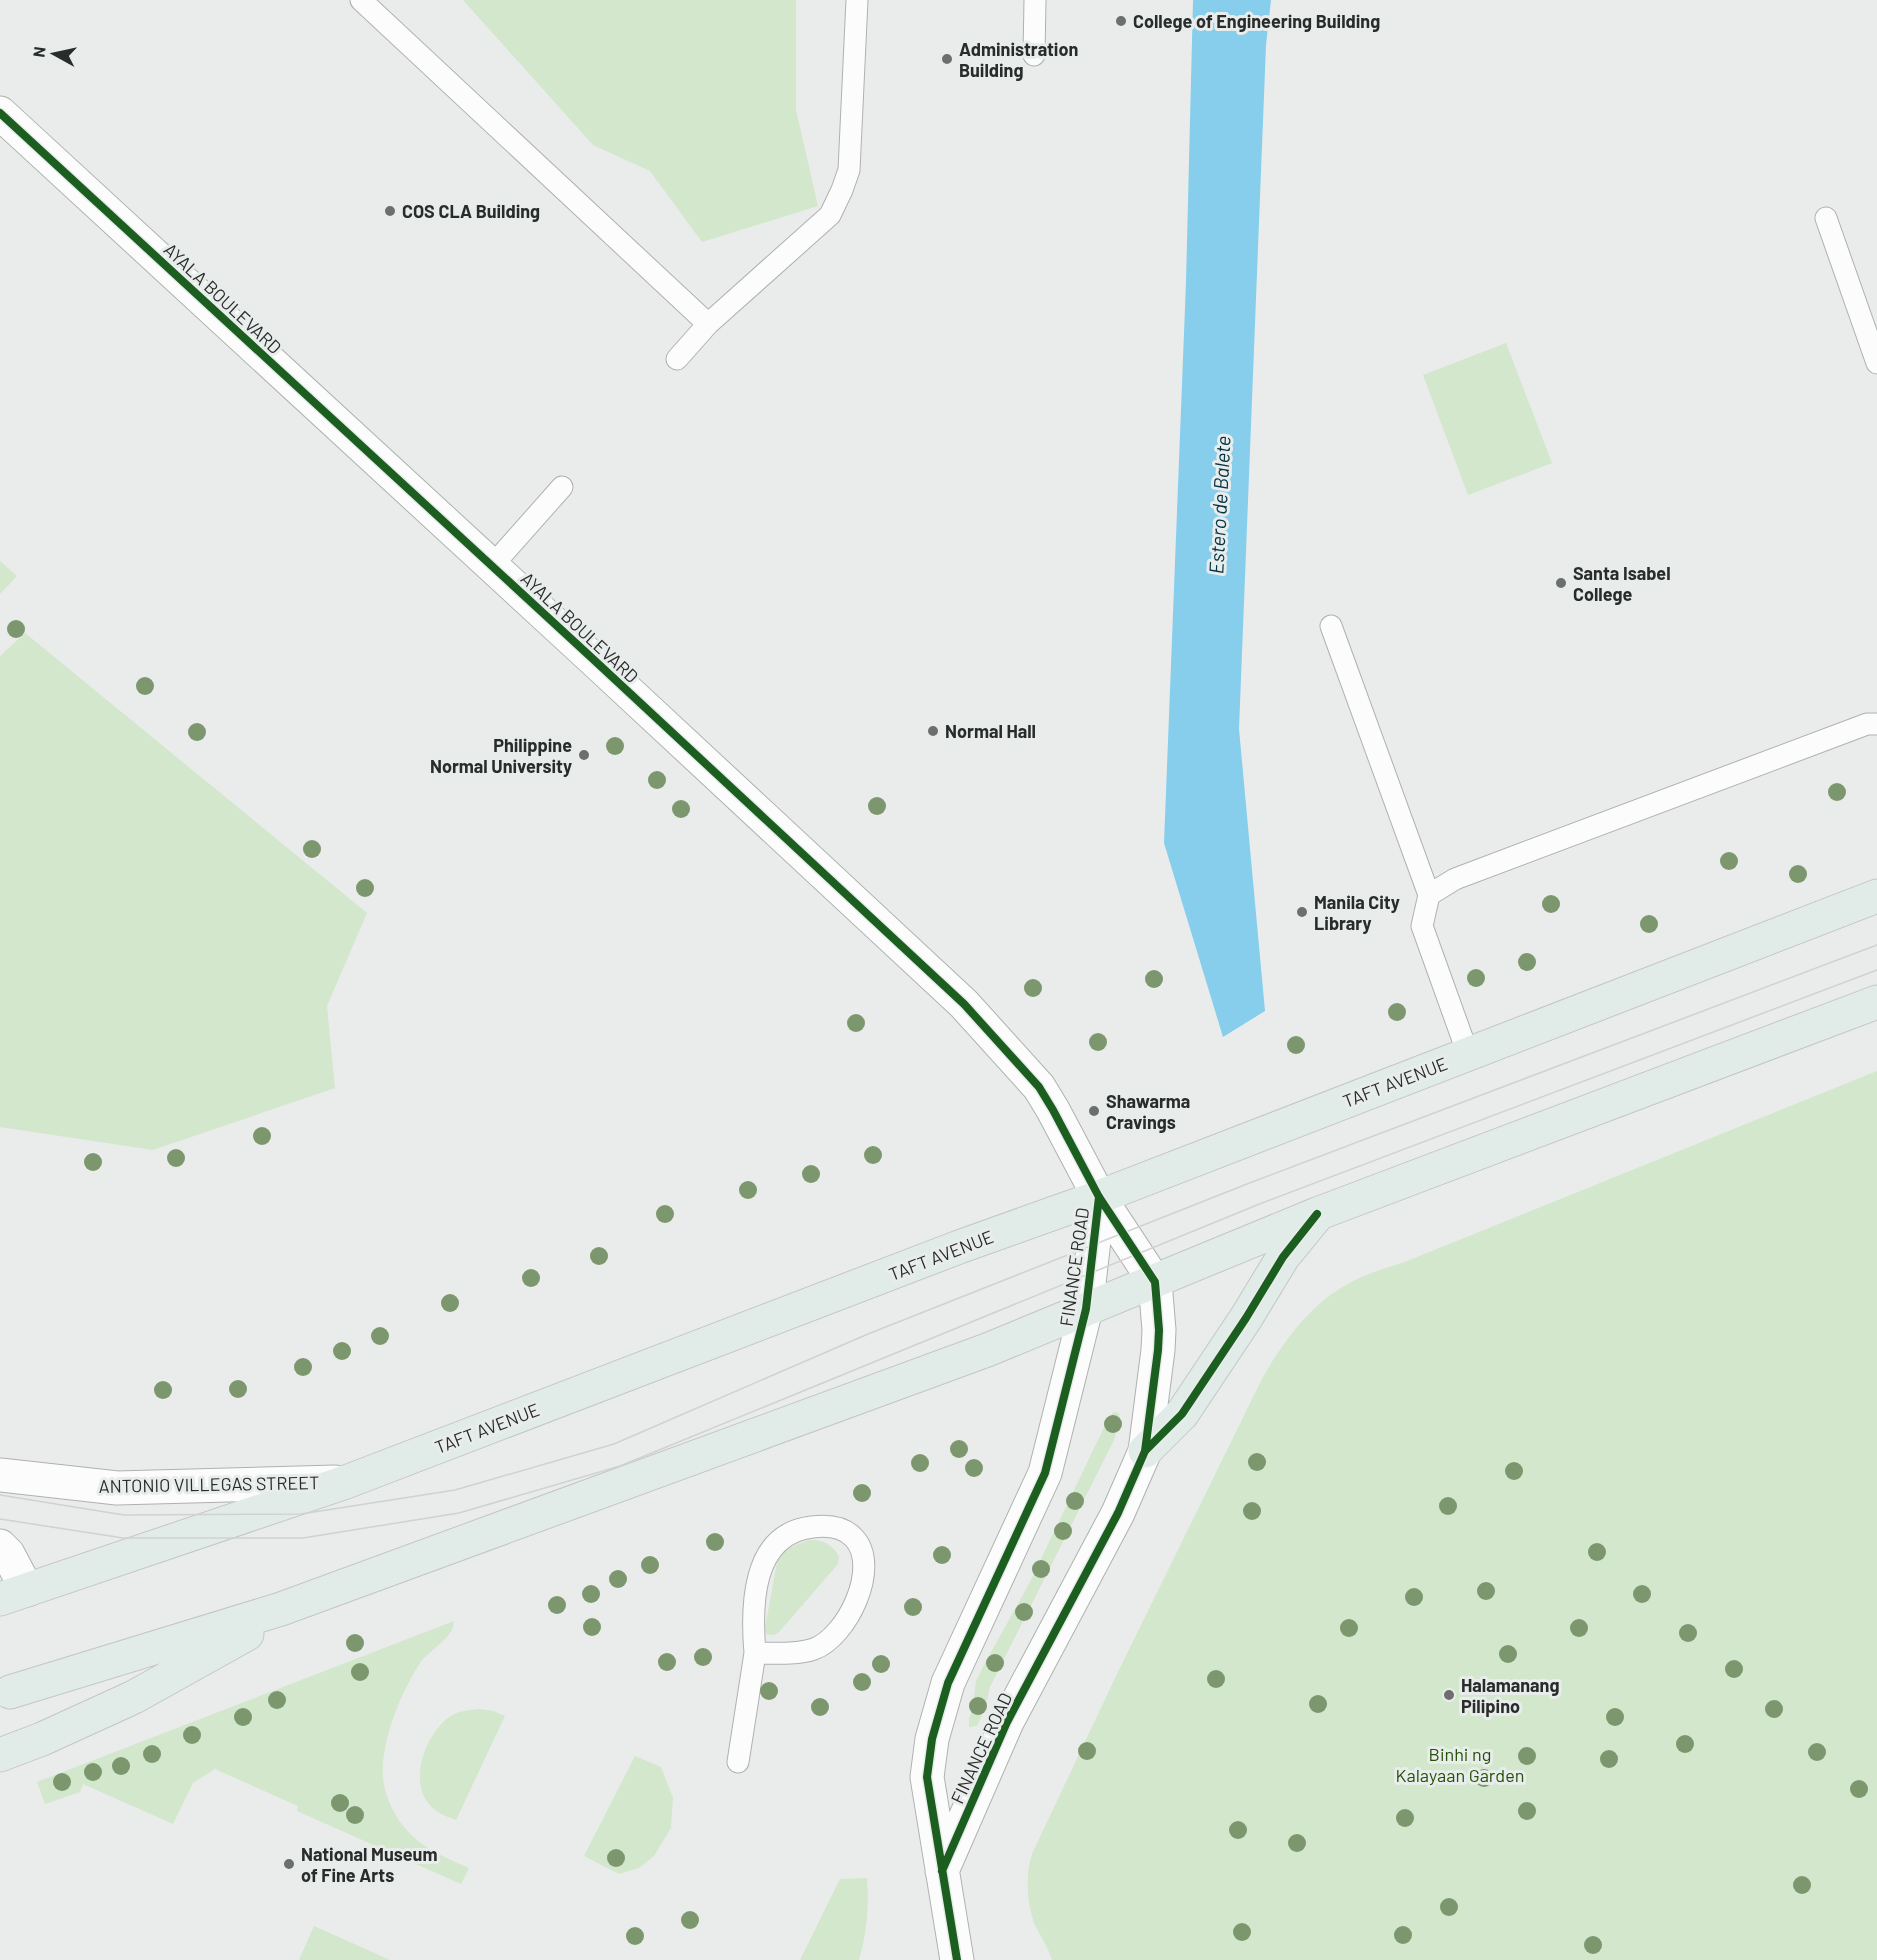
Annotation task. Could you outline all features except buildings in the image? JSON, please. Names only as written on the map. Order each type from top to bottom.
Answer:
[{"type":"main road","name":"AYALA BOULEVARD","points":[[0,113],[964,1004],[1039,1087],[1099,1197]]},
{"type":"main road","name":"TAFT AVENUE","points":[[14,1594],[346,1482],[959,1247],[1099,1197],[1877,896]]},
{"type":"main road","points":[[10,1692],[270,1612],[987,1350],[1317,1214],[1877,1002]]},
{"type":"main road","name":"FINANCE ROAD","points":[[942,1871],[1007,1722],[1118,1513],[1145,1451],[1158,1350],[1159,1330],[1155,1282],[1099,1197]]},
{"type":"main road","name":"FINANCE ROAD","points":[[957,1960],[927,1777],[932,1739],[948,1683],[1045,1473],[1086,1310],[1099,1197]]},
{"type":"main road","points":[[1145,1451],[1182,1414],[1283,1257],[1317,1214]]},
{"type":"main road","name":"ANTONIO VILLEGAS STREET","points":[[0,1474],[117,1488],[346,1482]]},
{"type":"main road","points":[[0,1546],[8,1554],[14,1594]]},
{"type":"main road","points":[[0,1755],[42,1739],[134,1697],[311,1597]]},
{"type":"lane","points":[[361,0],[708,324]]},
{"type":"lane","points":[[676,359],[708,324],[830,215],[849,170],[856,0]]},
{"type":"lane","points":[[1034,55],[1035,0]]},
{"type":"lane","points":[[1826,218],[1877,363]]},
{"type":"lane","points":[[492,566],[562,487]]},
{"type":"lane","points":[[1331,626],[1429,895],[1422,926],[1468,1054]]},
{"type":"lane","points":[[1429,895],[1455,879],[1867,724],[1877,724]]},
{"type":"lane","points":[[738,1762],[755,1653],[752,1618],[755,1588],[762,1566],[774,1545],[804,1528],[822,1525],[844,1530],[853,1537],[860,1546],[864,1565],[863,1580],[858,1597],[841,1628],[830,1640],[814,1649],[755,1653]]},
{"type":"green space","points":[[463,0],[796,0],[796,110],[818,206],[702,242],[650,171],[593,145]]},
{"type":"green space","points":[[1506,343],[1552,463],[1468,495],[1423,375]]},
{"type":"green space","points":[[0,561],[17,576],[0,594]]},
{"type":"green space","points":[[25,633],[367,913],[327,1006],[335,1088],[153,1150],[0,1127],[0,656]]},
{"type":"green space","name":"Binhi ng Kalayaan Garden","points":[[1877,1071],[1877,1960],[1052,1960],[1035,1925],[1030,1908],[1028,1880],[1032,1854],[1115,1678],[1263,1377],[1298,1325],[1333,1293],[1360,1278]]},
{"type":"green space","points":[[1114,1412],[1120,1417],[1114,1440],[990,1687],[985,1708],[977,1726],[969,1727],[976,1681],[1030,1582],[1109,1417]]},
{"type":"green space","points":[[809,1540],[818,1540],[830,1545],[839,1556],[838,1564],[779,1632],[774,1635],[766,1634],[765,1628],[778,1557],[789,1548]]},
{"type":"green space","points":[[454,1621],[450,1633],[424,1658],[405,1689],[387,1738],[383,1771],[388,1800],[405,1828],[428,1848],[469,1868],[461,1884],[297,1811],[298,1806],[215,1769],[193,1783],[173,1824],[83,1784],[80,1792],[45,1804],[37,1782]]},
{"type":"green space","points":[[480,1709],[505,1716],[456,1820],[434,1809],[428,1803],[420,1782],[420,1770],[427,1746],[440,1726],[459,1712]]},
{"type":"green space","points":[[635,1756],[661,1767],[673,1798],[671,1828],[654,1856],[639,1868],[619,1874],[584,1856]]},
{"type":"green space","points":[[867,1878],[867,1919],[859,1960],[800,1960],[840,1879]]},
{"type":"green space","points":[[314,1926],[390,1960],[299,1960]]},
{"type":"water","name":"Estero de Balete","points":[[1193,0],[1271,0],[1266,45],[1239,729],[1265,1011],[1223,1037],[1164,843],[1186,282]]},
{"type":"tram line","points":[[0,1495],[124,1515],[301,1514],[455,1490],[614,1444],[868,1334],[1247,1184],[1877,945]]},
{"type":"tram line","points":[[0,1519],[123,1538],[303,1538],[459,1513],[620,1466],[1257,1205],[1877,970]]},
{"type":"cycle path","points":[[0,113],[964,1004],[1039,1087],[1099,1197],[1155,1282],[1159,1330],[1158,1350],[1145,1451],[1118,1513],[1007,1722],[942,1871]]},
{"type":"cycle path","points":[[957,1960],[927,1777],[932,1739],[948,1683],[1045,1473],[1086,1309],[1099,1197]]},
{"type":"cycle path","points":[[1145,1451],[1182,1414],[1246,1318],[1283,1257],[1317,1214]]},
{"type":"place","name":"College of Engineering Building","points":[[1121,21]]},
{"type":"place","name":"Administration Building","points":[[947,59]]},
{"type":"place","name":"COS CLA Building","points":[[390,211]]},
{"type":"place","name":"Santa Isabel College","points":[[1561,583]]},
{"type":"place","name":"Normal Hall","points":[[933,731]]},
{"type":"place","name":"Philippine Normal University","points":[[584,755]]},
{"type":"place","name":"Manila City Library","points":[[1302,912]]},
{"type":"place","name":"Shawarma Cravings","points":[[1094,1111]]},
{"type":"place","name":"Halamanang Pilipino","points":[[1449,1695]]},
{"type":"place","name":"National Museum of Fine Arts","points":[[289,1864]]}]
